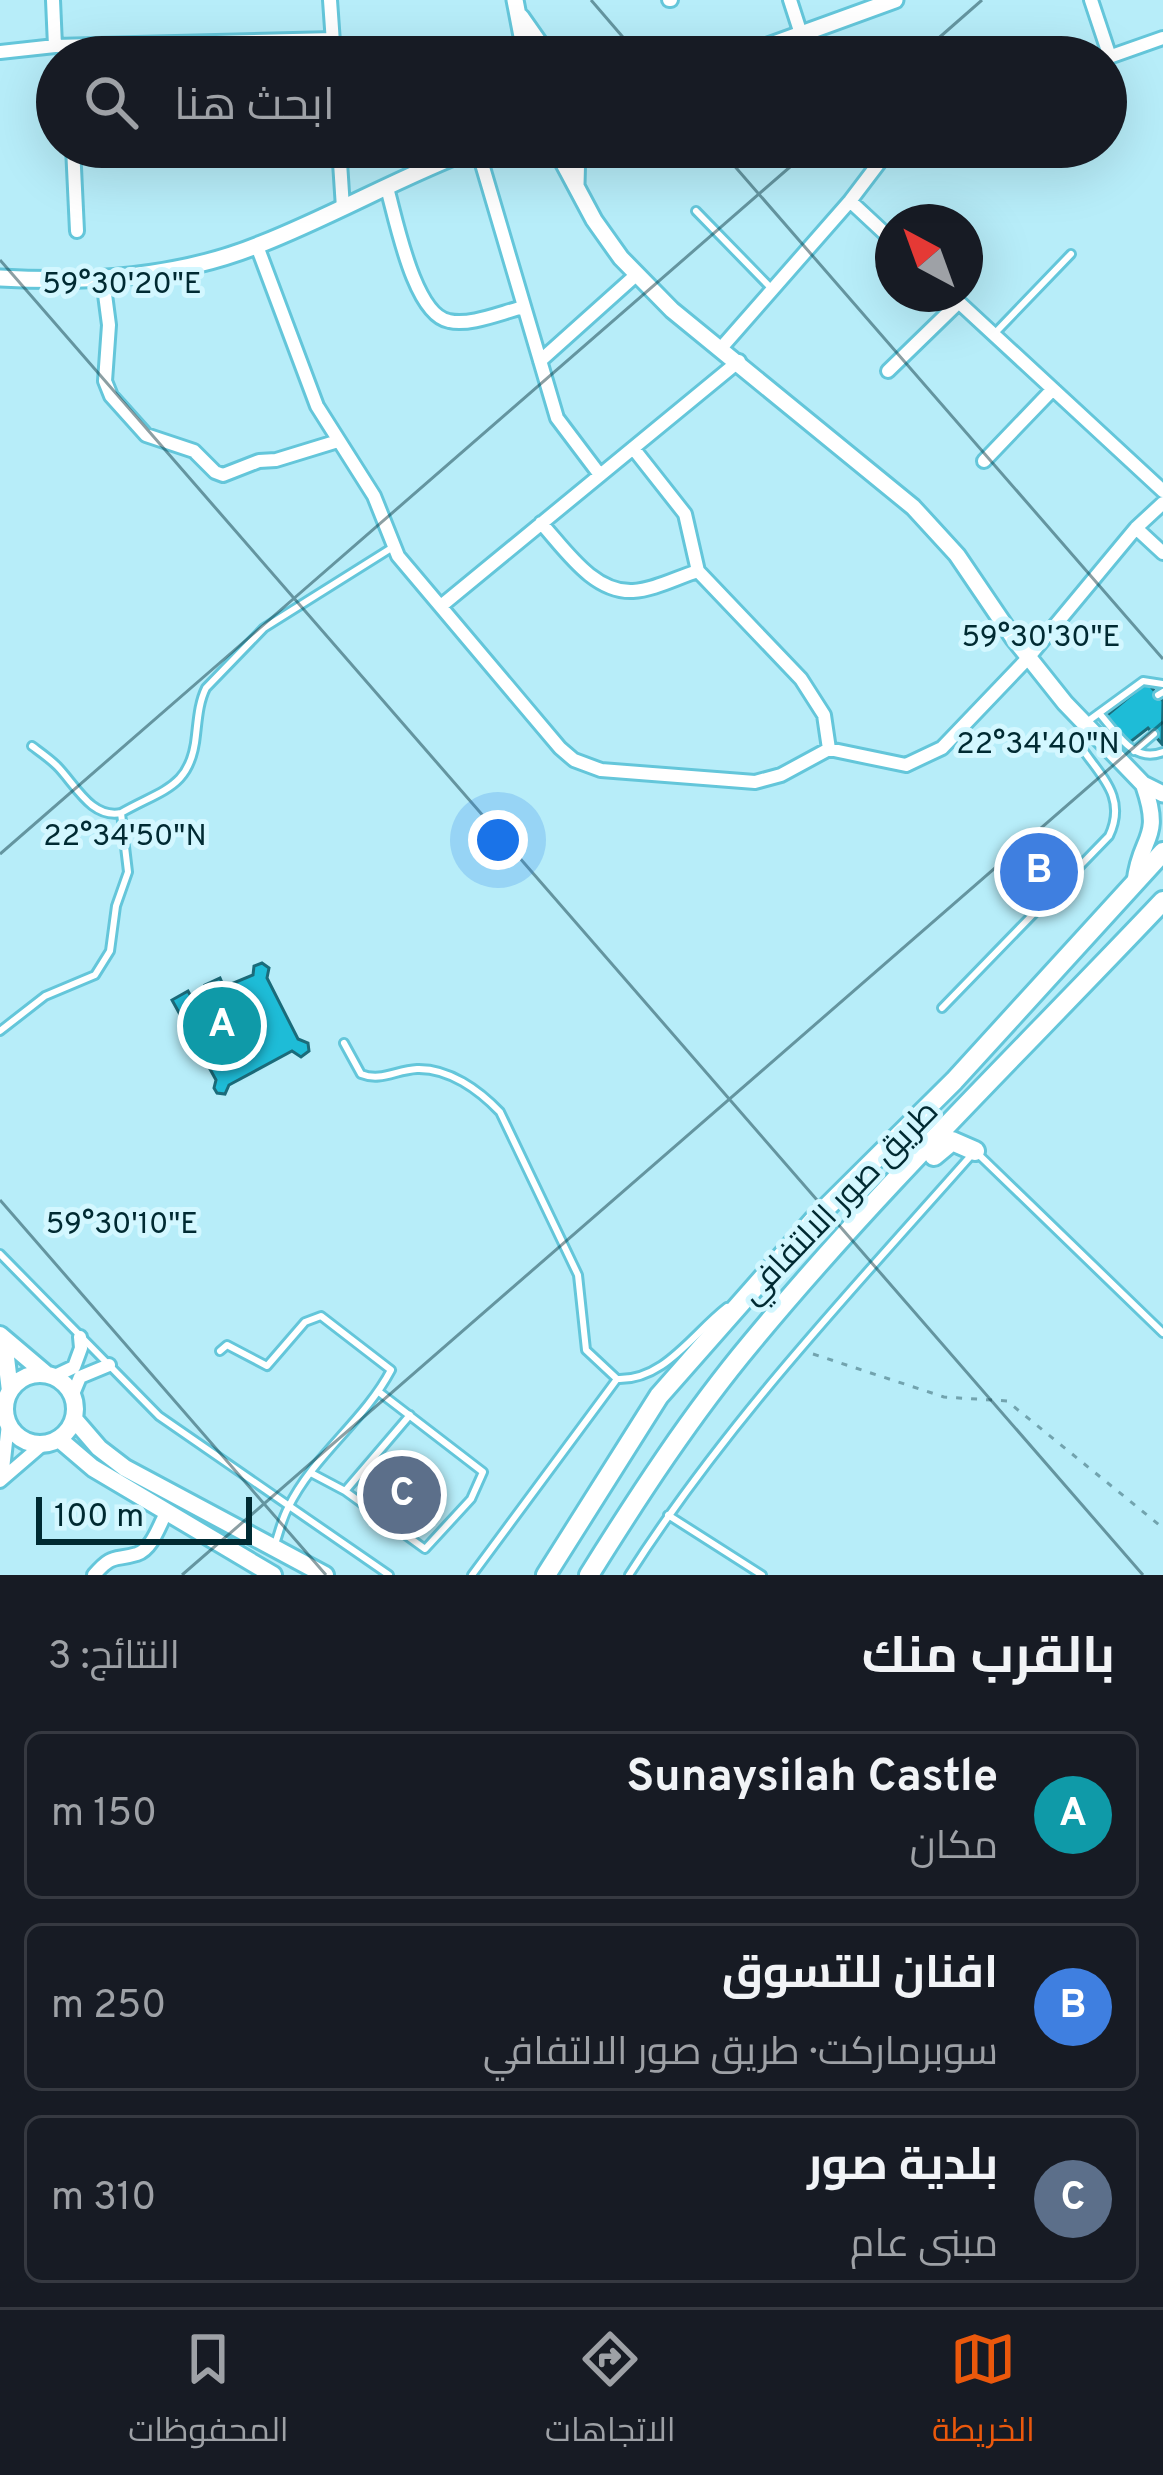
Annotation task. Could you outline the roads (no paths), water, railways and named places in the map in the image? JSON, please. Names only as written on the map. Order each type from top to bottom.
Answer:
[{"type":"main road","name":"طريق صور الالتفافي","points":[[547,1571],[659,1396],[814,1220],[954,1081],[1163,852]]},
{"type":"main road","name":"طريق صور الالتفافي","points":[[591,1573],[670,1449],[748,1346],[862,1218],[1163,902]]},
{"type":"main road","points":[[976,1151],[970,1127],[977,1105],[1011,1061]]},
{"type":"main road","points":[[862,1218],[887,1204],[946,1143],[958,1142],[976,1151]]},
{"type":"main road","points":[[2,1338],[73,1394],[74,1419],[125,1468],[325,1575]]},
{"type":"main road","points":[[2,1338],[10,1391],[5,1407],[8,1424],[26,1442],[51,1442],[264,1573]]},
{"type":"main road","points":[[10,1391],[29,1375],[51,1375]]},
{"type":"main road","points":[[51,1442],[74,1419]]},
{"type":"street","points":[[53,0],[60,36]]},
{"type":"street","points":[[330,0],[333,36]]},
{"type":"street","points":[[790,0],[802,34]]},
{"type":"street","points":[[796,36],[873,4],[896,0]]},
{"type":"street","points":[[1091,0],[1102,36]]},
{"type":"street","points":[[515,5],[522,36]]},
{"type":"street","points":[[515,5],[535,36]]},
{"type":"street","points":[[1127,51],[1163,38]]},
{"type":"street","points":[[0,52],[36,51]]},
{"type":"street","points":[[74,168],[77,231]]},
{"type":"street","points":[[340,168],[343,208]]},
{"type":"street","points":[[0,278],[67,282],[146,275],[257,246],[431,168]]},
{"type":"street","points":[[484,168],[557,418],[600,475]]},
{"type":"street","points":[[566,168],[608,242],[636,275],[924,518],[957,555],[1028,658],[1084,724],[1127,757],[1155,810],[1157,826],[1135,882]]},
{"type":"street","points":[[576,168],[576,188]]},
{"type":"street","points":[[722,347],[875,168]]},
{"type":"street","points":[[387,188],[419,295],[439,318],[460,322],[524,307]]},
{"type":"street","points":[[850,201],[875,224]]},
{"type":"street","points":[[257,246],[317,406],[374,496],[393,547],[560,748],[583,765],[754,782],[781,775],[829,748],[907,765],[942,748],[1163,503]]},
{"type":"street","points":[[540,361],[636,275]]},
{"type":"street","points":[[103,279],[109,325],[105,381],[111,396],[146,435],[194,452],[223,475],[338,441]]},
{"type":"street","points":[[888,371],[941,312]]},
{"type":"street","points":[[969,312],[1163,491]]},
{"type":"street","points":[[441,606],[739,361]]},
{"type":"street","points":[[984,461],[1053,389]]},
{"type":"street","points":[[633,448],[690,524],[698,571],[801,680],[824,715],[829,748]]},
{"type":"street","points":[[541,524],[582,569],[616,589],[634,591],[698,571]]},
{"type":"street","points":[[1136,528],[1163,554]]},
{"type":"street","points":[[1143,784],[1163,794]]},
{"type":"street","points":[[51,1375],[74,1367],[80,1336]]},
{"type":"street","points":[[73,1394],[80,1377],[109,1366]]},
{"type":"street","points":[[1,1480],[8,1424]]},
{"type":"street","points":[[1,1480],[51,1442]]},
{"type":"street","points":[[94,1575],[110,1558],[142,1551],[166,1513]]},
{"type":"lane","points":[[696,211],[771,288]]},
{"type":"lane","points":[[993,334],[1071,254]]},
{"type":"lane","points":[[32,746],[98,809],[112,816],[121,813],[191,768],[200,699],[264,628],[393,547]]},
{"type":"lane","points":[[942,1009],[1109,836],[1115,824],[1116,799],[1079,744],[1084,724],[1142,682],[1162,690]]},
{"type":"lane","points":[[1099,713],[1115,729],[1127,757]]},
{"type":"lane","points":[[1127,757],[1154,734]]},
{"type":"lane","points":[[1127,757],[1163,752]]},
{"type":"lane","points":[[0,1031],[45,996],[94,975],[110,951],[116,906],[128,872],[121,813]]},
{"type":"lane","points":[[344,1042],[361,1074],[374,1079],[419,1069],[453,1076],[500,1112],[578,1275],[586,1350],[617,1379],[638,1380],[656,1371],[752,1288]]},
{"type":"lane","points":[[629,1575],[751,1404],[976,1151],[1163,1333]]},
{"type":"lane","points":[[0,1254],[159,1416],[388,1575]]},
{"type":"lane","points":[[220,1351],[227,1345],[267,1366],[305,1322],[321,1316],[391,1370],[379,1392],[311,1473],[288,1508],[274,1548]]},
{"type":"lane","points":[[472,1575],[617,1379]]},
{"type":"lane","points":[[311,1473],[425,1549],[471,1498],[483,1472],[379,1392]]},
{"type":"lane","points":[[345,1492],[410,1415]]},
{"type":"lane","points":[[668,1515],[762,1575]]},
{"type":"place","name":"افنان للتسوق","points":[[1039,872]]},
{"type":"place","name":"Sunaysilah Castle","points":[[222,1026]]},
{"type":"place","name":"بلدية صور","points":[[402,1495]]}]
